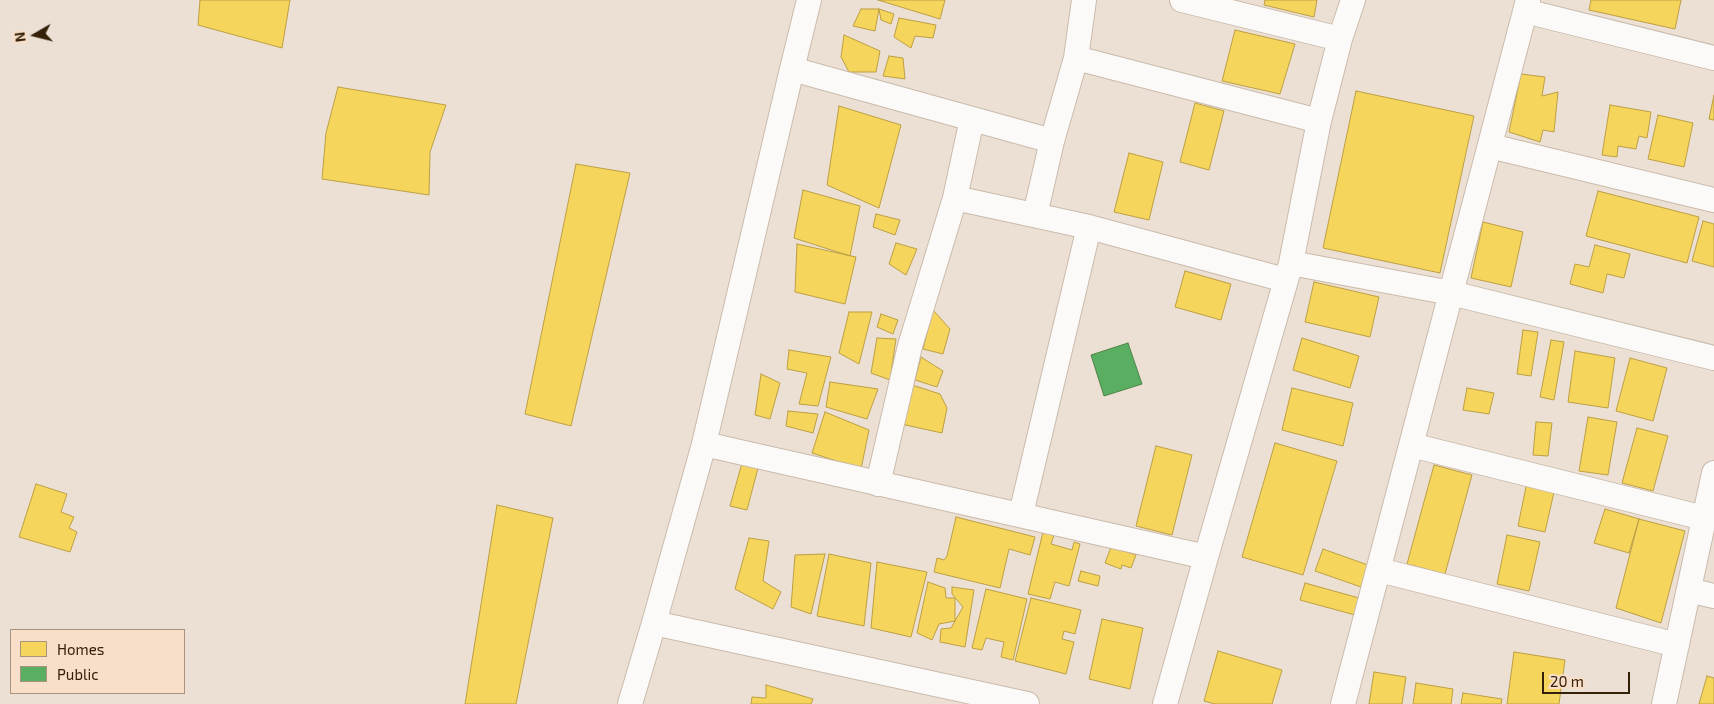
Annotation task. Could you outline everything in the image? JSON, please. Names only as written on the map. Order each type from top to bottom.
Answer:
[{"type":"street","points":[[630,704],[704,444],[809,0]]},
{"type":"street","points":[[1035,214],[1052,141],[1076,58],[1084,0]]},
{"type":"street","points":[[1182,0],[1340,39]]},
{"type":"street","points":[[1166,704],[1288,271],[1319,120],[1352,0]]},
{"type":"street","points":[[1343,704],[1526,6],[1714,58]]},
{"type":"street","points":[[1076,58],[1319,120]]},
{"type":"street","points":[[792,69],[1052,141]]},
{"type":"street","points":[[878,484],[910,346],[955,198],[972,119]]},
{"type":"street","points":[[1490,146],[1714,200]]},
{"type":"street","points":[[955,198],[1035,214],[1288,271],[1451,293],[1714,358]]},
{"type":"street","points":[[1021,514],[1089,227]]},
{"type":"street","points":[[704,444],[1206,557]]},
{"type":"street","points":[[1411,445],[1704,518]]},
{"type":"street","points":[[1664,704],[1714,473]]},
{"type":"street","points":[[1379,570],[1677,645]]},
{"type":"street","points":[[1689,590],[1714,596]]},
{"type":"street","points":[[654,623],[1027,704]]},
{"type":"building: Homes","points":[[200,0],[290,0],[282,48],[198,25]]},
{"type":"building: Homes","points":[[878,0],[945,0],[940,19]]},
{"type":"building: Homes","points":[[1265,0],[1317,0],[1314,17],[1264,5]]},
{"type":"building: Homes","points":[[1591,0],[1681,0],[1675,29],[1589,10]]},
{"type":"building: Homes","points":[[861,9],[879,9],[875,31],[853,26]]},
{"type":"building: Homes","points":[[879,9],[894,14],[891,24],[881,20]]},
{"type":"building: Homes","points":[[899,18],[936,25],[933,38],[915,36],[911,48],[894,37]]},
{"type":"building: Homes","points":[[1235,30],[1295,44],[1280,94],[1222,81]]},
{"type":"building: Homes","points":[[844,35],[880,51],[876,72],[849,72],[841,57]]},
{"type":"building: Homes","points":[[889,56],[903,58],[905,79],[883,76]]},
{"type":"building: Homes","points":[[1521,74],[1545,77],[1542,96],[1558,92],[1554,132],[1543,130],[1540,142],[1509,132]]},
{"type":"building: Homes","points":[[338,87],[446,105],[430,152],[429,195],[322,179],[326,133]]},
{"type":"building: Homes","points":[[1356,91],[1474,116],[1440,273],[1323,248]]},
{"type":"building: Homes","points":[[1714,95],[1714,120],[1709,119]]},
{"type":"building: Homes","points":[[1195,103],[1224,111],[1209,170],[1180,162]]},
{"type":"building: Homes","points":[[1610,105],[1651,112],[1647,138],[1639,136],[1636,149],[1618,146],[1617,157],[1602,155]]},
{"type":"building: Homes","points":[[839,106],[901,125],[879,208],[827,185]]},
{"type":"building: Homes","points":[[1658,115],[1693,123],[1684,167],[1648,159]]},
{"type":"building: Homes","points":[[1129,153],[1163,162],[1149,220],[1114,212]]},
{"type":"building: Homes","points":[[576,164],[630,173],[571,426],[525,414]]},
{"type":"building: Homes","points":[[803,190],[860,206],[850,256],[794,238]]},
{"type":"building: Homes","points":[[1598,191],[1699,217],[1687,263],[1586,236]]},
{"type":"building: Homes","points":[[876,214],[900,220],[895,235],[873,227]]},
{"type":"building: Homes","points":[[1703,221],[1714,224],[1714,267],[1692,261]]},
{"type":"building: Homes","points":[[1483,222],[1523,232],[1511,287],[1471,278]]},
{"type":"building: Homes","points":[[896,243],[917,249],[906,275],[889,264]]},
{"type":"building: Homes","points":[[797,244],[856,257],[845,304],[795,292]]},
{"type":"building: Homes","points":[[1595,245],[1630,254],[1624,278],[1607,274],[1603,293],[1570,284],[1575,264],[1589,267]]},
{"type":"building: Homes","points":[[1185,271],[1231,284],[1221,320],[1175,307]]},
{"type":"building: Homes","points":[[1314,282],[1379,297],[1370,337],[1305,322]]},
{"type":"building: Homes","points":[[933,310],[950,329],[943,354],[923,349]]},
{"type":"building: Homes","points":[[849,312],[872,312],[859,364],[839,353]]},
{"type":"building: Homes","points":[[881,314],[898,320],[893,334],[877,327]]},
{"type":"building: Homes","points":[[1523,330],[1538,332],[1531,376],[1517,374]]},
{"type":"building: Homes","points":[[877,338],[896,339],[890,380],[871,373]]},
{"type":"building: Homes","points":[[1302,338],[1359,356],[1350,388],[1293,370]]},
{"type":"building: Homes","points":[[1551,340],[1564,342],[1554,400],[1540,397]]},
{"type":"building: Homes","points":[[789,350],[831,357],[818,406],[799,404],[807,373],[787,369]]},
{"type":"building: Homes","points":[[1575,351],[1615,358],[1608,408],[1568,402]]},
{"type":"building: Homes","points":[[921,357],[943,371],[937,387],[915,380]]},
{"type":"building: Homes","points":[[1630,358],[1667,368],[1653,421],[1616,411]]},
{"type":"building: Homes","points":[[761,374],[780,383],[770,419],[755,415]]},
{"type":"building: Homes","points":[[830,382],[878,389],[867,419],[826,407]]},
{"type":"building: Homes","points":[[906,383],[940,394],[947,408],[942,433],[901,424]]},
{"type":"building: Homes","points":[[1292,388],[1353,403],[1343,446],[1282,430]]},
{"type":"building: Homes","points":[[1467,388],[1494,393],[1489,414],[1463,410]]},
{"type":"building: Homes","points":[[788,411],[818,414],[813,433],[786,426]]},
{"type":"building: Homes","points":[[825,412],[869,430],[861,469],[812,453]]},
{"type":"building: Homes","points":[[1588,417],[1617,422],[1608,475],[1579,471]]},
{"type":"building: Homes","points":[[1536,422],[1552,423],[1548,456],[1533,455]]},
{"type":"building: Homes","points":[[1637,428],[1668,436],[1653,491],[1622,483]]},
{"type":"building: Homes","points":[[1275,443],[1337,461],[1303,575],[1242,557]]},
{"type":"building: Homes","points":[[1156,446],[1192,455],[1172,535],[1136,526]]},
{"type":"building: Homes","points":[[742,463],[758,468],[747,510],[730,506]]},
{"type":"building: Homes","points":[[1434,465],[1472,475],[1445,574],[1407,564]]},
{"type":"building: Homes","points":[[1528,477],[1556,483],[1545,532],[1518,526]]},
{"type":"building: Homes","points":[[36,484],[67,494],[61,512],[74,517],[69,528],[77,532],[70,552],[19,537]]},
{"type":"building: Homes","points":[[497,505],[553,518],[516,704],[465,704]]},
{"type":"building: Homes","points":[[1605,509],[1639,519],[1629,553],[1594,543]]},
{"type":"building: Homes","points":[[956,517],[1035,537],[1030,555],[1009,549],[1000,588],[934,572],[937,558],[944,560],[947,556]]},
{"type":"building: Homes","points":[[1639,519],[1685,531],[1661,623],[1616,608]]},
{"type":"building: Homes","points":[[1043,532],[1054,535],[1051,544],[1072,550],[1074,542],[1080,544],[1069,586],[1055,582],[1050,599],[1028,594]]},
{"type":"building: Homes","points":[[1507,535],[1540,542],[1529,591],[1497,584]]},
{"type":"building: Homes","points":[[749,538],[769,541],[763,581],[781,592],[773,609],[735,589]]},
{"type":"building: Homes","points":[[1111,547],[1136,555],[1131,568],[1122,565],[1121,569],[1105,563]]},
{"type":"building: Homes","points":[[1323,549],[1368,565],[1361,587],[1315,571]]},
{"type":"building: Homes","points":[[825,554],[811,614],[791,607],[795,555]]},
{"type":"building: Homes","points":[[829,554],[871,563],[864,626],[817,616]]},
{"type":"building: Homes","points":[[877,562],[927,572],[911,637],[871,628]]},
{"type":"building: Homes","points":[[1081,571],[1100,576],[1098,586],[1078,581]]},
{"type":"building: Homes","points":[[928,582],[945,588],[946,598],[955,598],[955,621],[939,624],[932,640],[917,633]]},
{"type":"building: Homes","points":[[1305,583],[1359,598],[1355,615],[1300,600]]},
{"type":"building: Homes","points":[[952,587],[974,590],[965,647],[940,642],[941,629],[951,628],[963,607],[952,594]]},
{"type":"building: Homes","points":[[986,589],[1027,599],[1013,660],[1001,657],[1004,642],[986,638],[982,650],[972,648]]},
{"type":"building: Homes","points":[[1031,598],[1081,610],[1075,634],[1064,631],[1062,639],[1074,642],[1066,674],[1015,661]]},
{"type":"building: Homes","points":[[1102,619],[1143,628],[1130,689],[1089,679]]},
{"type":"building: Homes","points":[[1218,651],[1282,670],[1272,704],[1215,704],[1204,701]]},
{"type":"building: Homes","points":[[1514,652],[1565,660],[1559,704],[1507,704]]},
{"type":"building: Homes","points":[[1374,672],[1406,677],[1402,704],[1369,704]]},
{"type":"building: Homes","points":[[1707,676],[1714,678],[1714,704],[1699,704]]},
{"type":"building: Homes","points":[[1416,683],[1453,689],[1451,704],[1413,704]]},
{"type":"building: Homes","points":[[766,685],[813,699],[811,704],[751,704],[752,697],[766,698]]},
{"type":"building: Homes","points":[[1463,693],[1502,699],[1501,704],[1461,704]]},
{"type":"building: Public","points":[[1128,343],[1142,384],[1104,396],[1091,355]]}]
